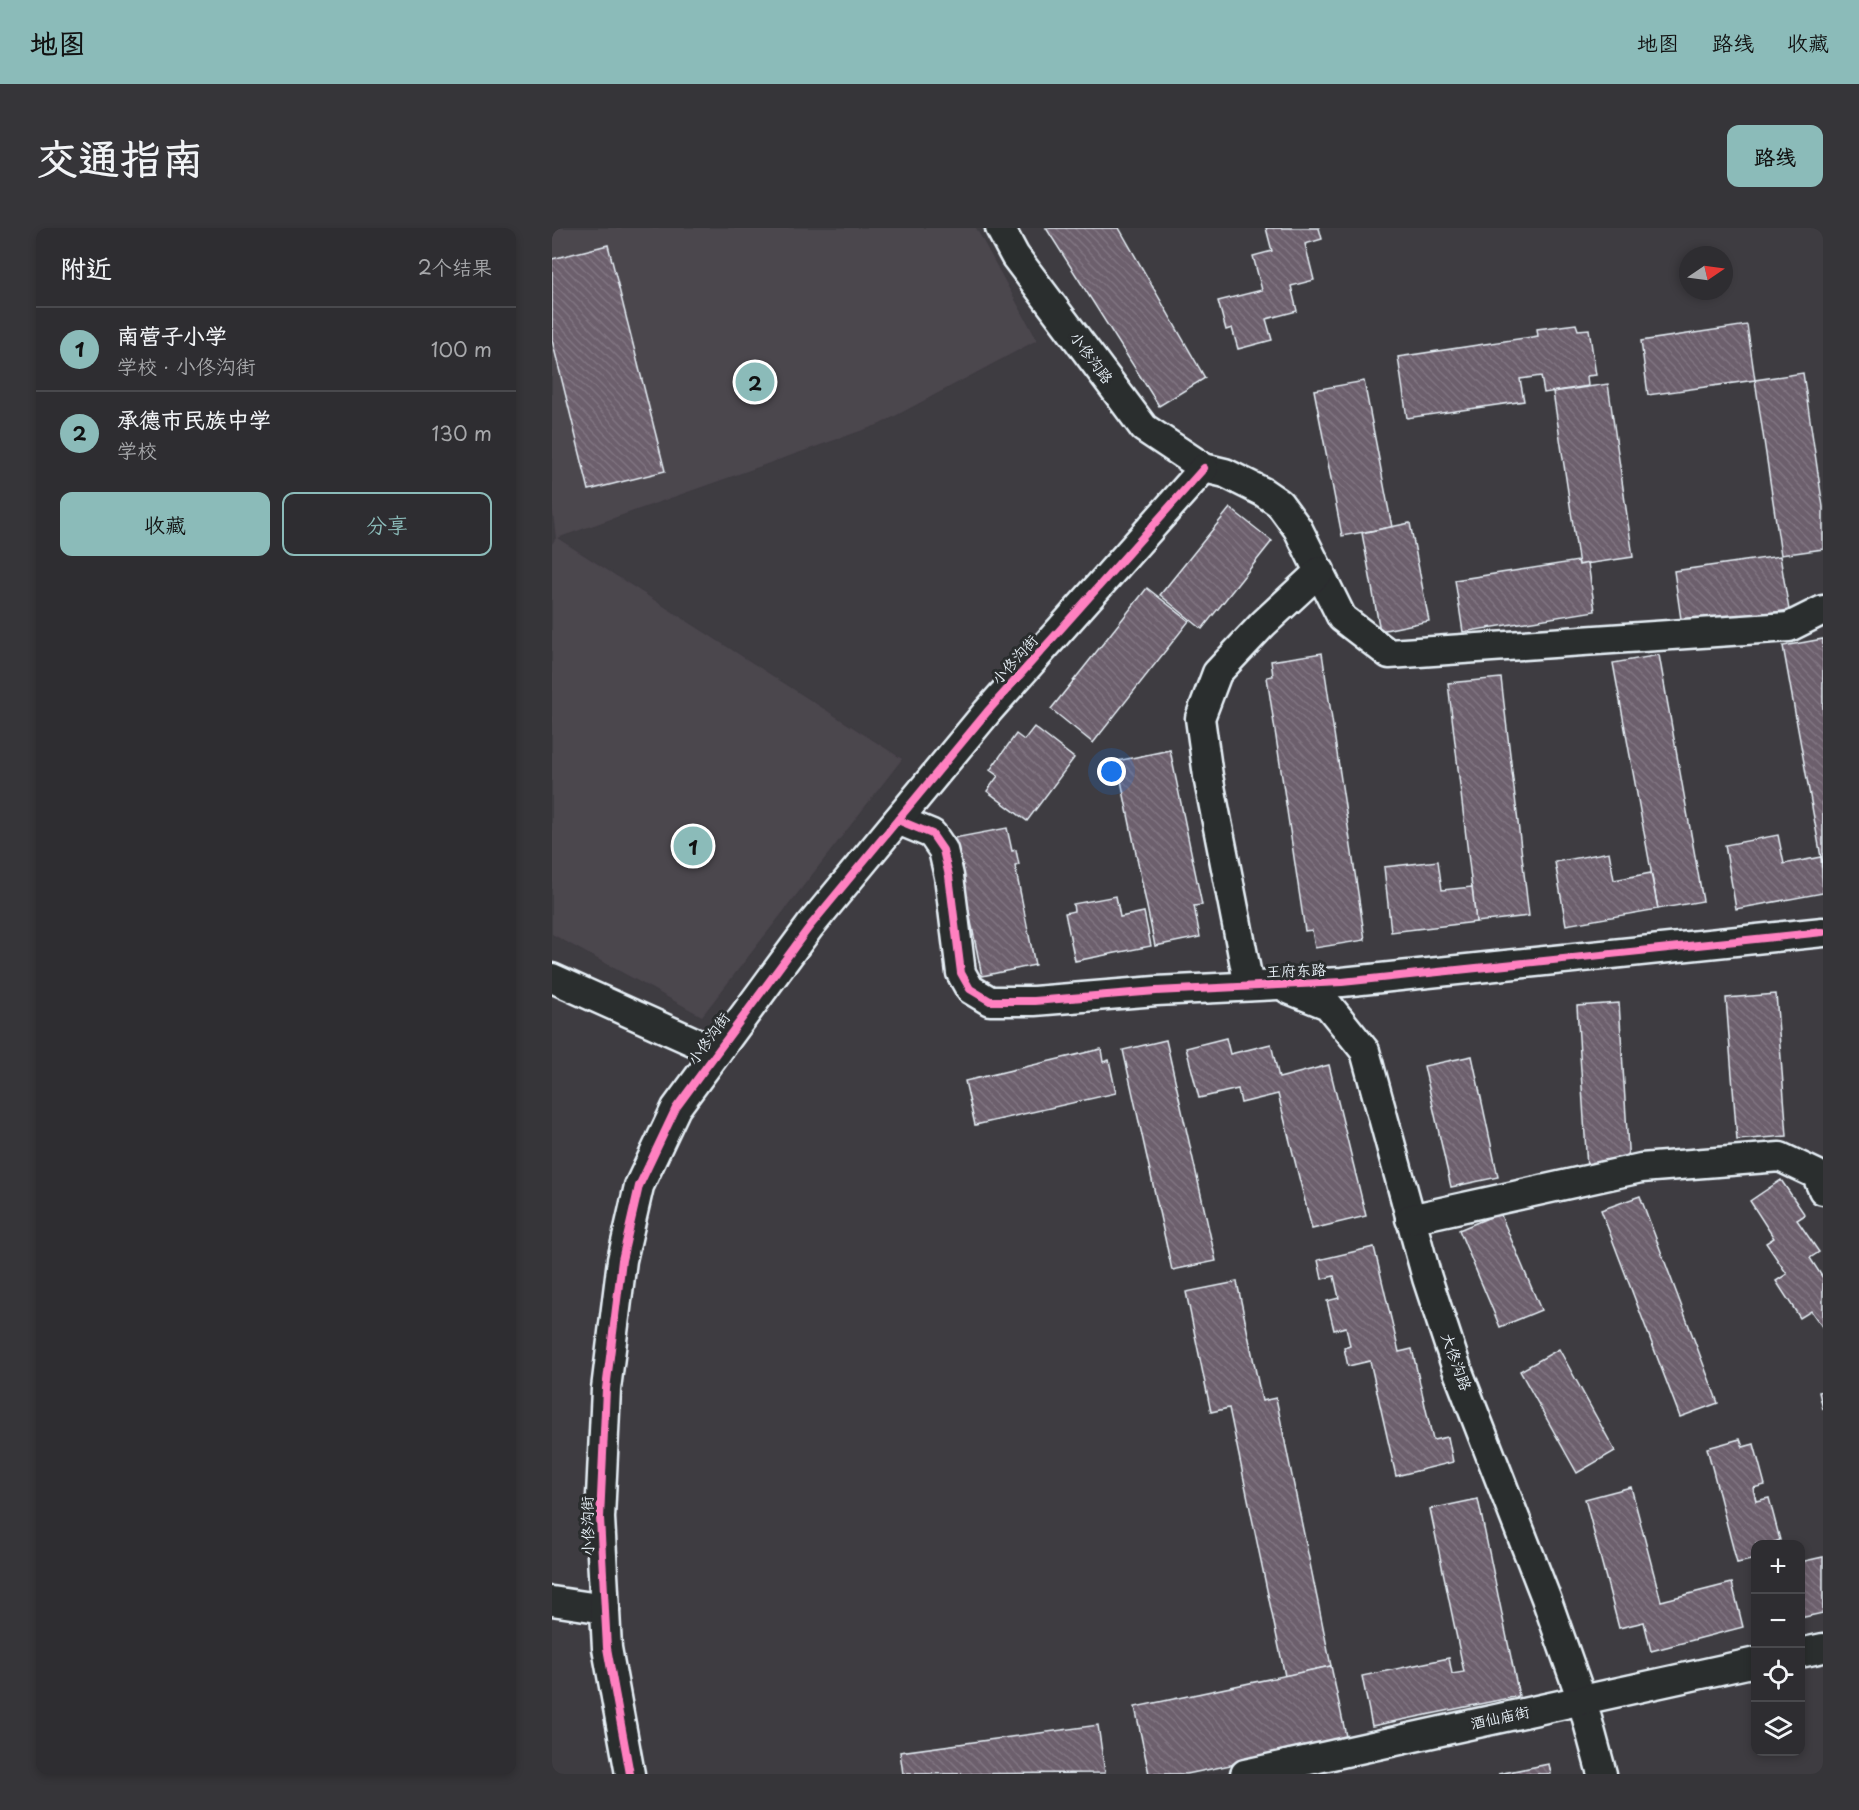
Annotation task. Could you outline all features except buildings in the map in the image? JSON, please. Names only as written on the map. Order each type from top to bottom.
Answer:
[{"type":"street","name":"小佟沟路","points":[[1000,228],[1015,256],[1144,428],[1204,468],[1225,473],[1263,492],[1279,503],[1298,529],[1342,618],[1389,654],[1789,627],[1823,610]]},
{"type":"street","name":"小佟沟街","points":[[630,1774],[607,1648],[600,1518],[606,1389],[622,1260],[639,1186],[676,1108],[810,926],[987,711],[1204,468]]},
{"type":"street","points":[[1249,986],[1208,776],[1200,718],[1217,673],[1263,624],[1320,571]]},
{"type":"street","name":"王府东路","points":[[898,820],[932,834],[943,850],[949,876],[961,973],[970,989],[990,1001],[1342,982],[1823,932]]},
{"type":"street","points":[[552,978],[717,1052]]},
{"type":"street","name":"大佟沟路","points":[[1278,985],[1328,1005],[1365,1051],[1427,1278],[1457,1369],[1546,1598],[1582,1700],[1602,1774]]},
{"type":"street","points":[[1410,1219],[1641,1168],[1780,1157],[1816,1174],[1823,1190]]},
{"type":"street","points":[[552,1601],[605,1609]]},
{"type":"street","points":[[1805,1652],[1823,1648]]},
{"type":"street","name":"酒仙庙街","points":[[1245,1774],[1751,1663]]},
{"type":"shaded area","points":[[552,228],[976,228],[1037,340],[880,424],[557,538],[902,759],[702,1016],[552,934],[552,544],[556,538],[552,504]]},
{"type":"cycle path","points":[[630,1774],[607,1648],[600,1518],[606,1389],[622,1260],[639,1186],[676,1108],[810,926],[987,712],[1204,468]]},
{"type":"cycle path","points":[[898,820],[932,834],[943,850],[949,876],[961,973],[970,989],[990,1001],[1034,1001],[1156,991],[1342,982],[1823,932]]},
{"type":"place","name":"承德市民族中学","points":[[755,382]]},
{"type":"place","name":"南营子小学","points":[[693,846]]}]
